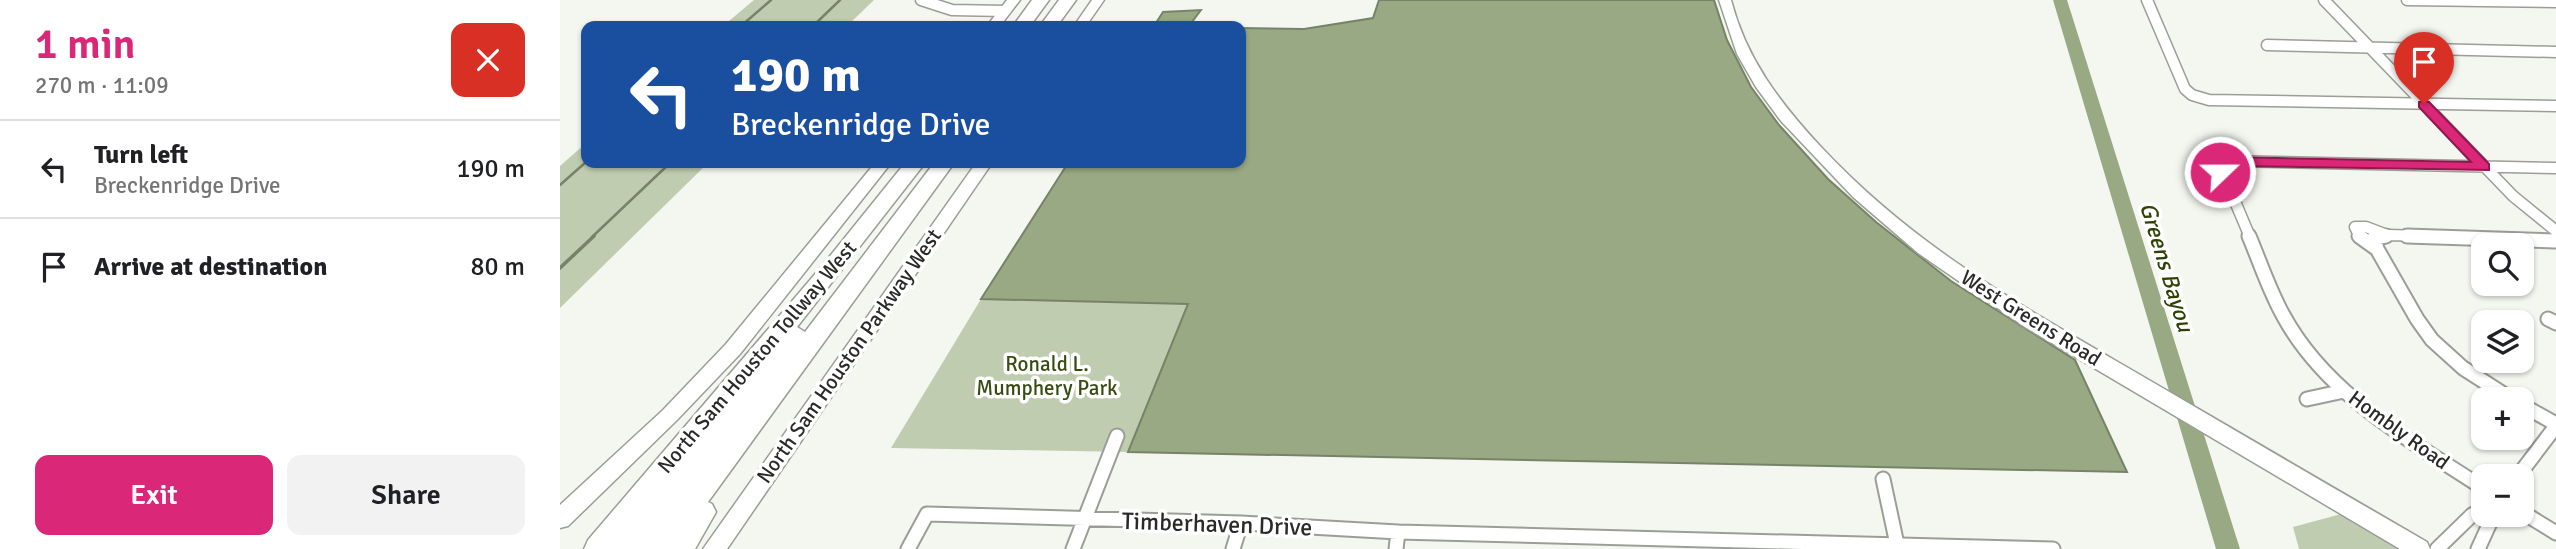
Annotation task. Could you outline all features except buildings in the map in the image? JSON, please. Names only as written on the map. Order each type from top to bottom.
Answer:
[{"type":"highway","points":[[1005,19],[1023,0]]},
{"type":"highway","points":[[1025,21],[1041,0]]},
{"type":"highway","points":[[1035,21],[1051,0]]},
{"type":"highway","points":[[1052,21],[1068,0]]},
{"type":"highway","points":[[1069,21],[1085,0]]},
{"type":"highway","name":"North Sam Houston Tollway West","points":[[597,549],[823,279],[911,168]]},
{"type":"highway","name":"North Sam Houston Tollway West","points":[[657,549],[934,168]]},
{"type":"highway","name":"North Sam Houston Tollway West","points":[[629,549],[934,168]]},
{"type":"highway","name":"North Sam Houston Tollway West","points":[[679,549],[714,492],[728,455]]},
{"type":"main road","points":[[1005,19],[1014,0]]},
{"type":"main road","points":[[1083,21],[1098,0]]},
{"type":"main road","name":"West Greens Road","points":[[1725,0],[1733,29],[1763,85],[1790,122],[1854,190],[1922,246],[1971,282],[2067,344],[2231,437],[2419,549]]},
{"type":"main road","points":[[560,519],[670,415],[733,349],[879,168]]},
{"type":"main road","name":"North Sam Houston Parkway West","points":[[714,549],[981,168]]},
{"type":"street","points":[[921,0],[952,10],[1005,19]]},
{"type":"street","points":[[2147,0],[2185,89],[2192,95],[2209,100],[2556,106]]},
{"type":"street","points":[[2324,0],[2484,167],[2534,215],[2556,231]]},
{"type":"street","points":[[2407,0],[2553,2]]},
{"type":"street","points":[[2267,45],[2556,52]]},
{"type":"street","points":[[2224,180],[2220,166],[2229,161],[2556,168]]},
{"type":"street","name":"Hombly Road","points":[[2224,180],[2288,324],[2311,355],[2344,391],[2396,433],[2471,480]]},
{"type":"street","points":[[2376,249],[2361,239],[2355,227],[2366,227],[2389,235]]},
{"type":"street","points":[[2492,387],[2464,369],[2434,342],[2422,327],[2376,249],[2374,237],[2389,235],[2556,241]]},
{"type":"street","points":[[2307,399],[2344,391]]},
{"type":"street","points":[[2527,464],[2556,425],[2534,412]]},
{"type":"street","points":[[1073,549],[1117,436]]},
{"type":"street","points":[[1883,478],[1897,547]]},
{"type":"street","name":"Timberhaven Drive","points":[[908,549],[927,514],[1241,523],[1556,543],[2053,549]]},
{"type":"street","points":[[2437,549],[2471,516]]},
{"type":"street","points":[[2534,519],[2556,533]]},
{"type":"street","points":[[1233,549],[1241,523]]},
{"type":"street","points":[[2478,549],[2488,527]]},
{"type":"street","points":[[1396,549],[1398,532]]},
{"type":"green space","points":[[754,0],[874,0],[852,21],[729,21]]},
{"type":"green space","points":[[581,147],[581,168],[703,168],[560,308],[560,166]]},
{"type":"green space","name":"Ronald L. Mumphery Park","points":[[981,299],[1188,304],[1128,452],[891,448]]},
{"type":"green space","points":[[2341,514],[2398,549],[2299,549],[2293,527]]},
{"type":"shaded area","points":[[1379,0],[1714,0],[1727,40],[1751,87],[1779,125],[1828,179],[1876,222],[1951,281],[2075,360],[2127,472],[1128,452],[1188,304],[981,299],[1065,168],[1246,168],[1246,28],[1304,29],[1373,18]]},
{"type":"shaded area","points":[[1201,10],[1193,21],[1157,21],[1163,12]]},
{"type":"waterway","points":[[747,21],[771,0]]},
{"type":"waterway","points":[[818,21],[840,0]]},
{"type":"waterway","name":"Greens Bayou","points":[[2060,0],[2228,549]]},
{"type":"waterway","points":[[560,185],[581,166]]},
{"type":"waterway","points":[[592,237],[665,168]]},
{"type":"waterway","points":[[560,268],[594,236]]},
{"type":"route","points":[[2220,172],[2220,166],[2229,161],[2484,167],[2424,104]]}]
